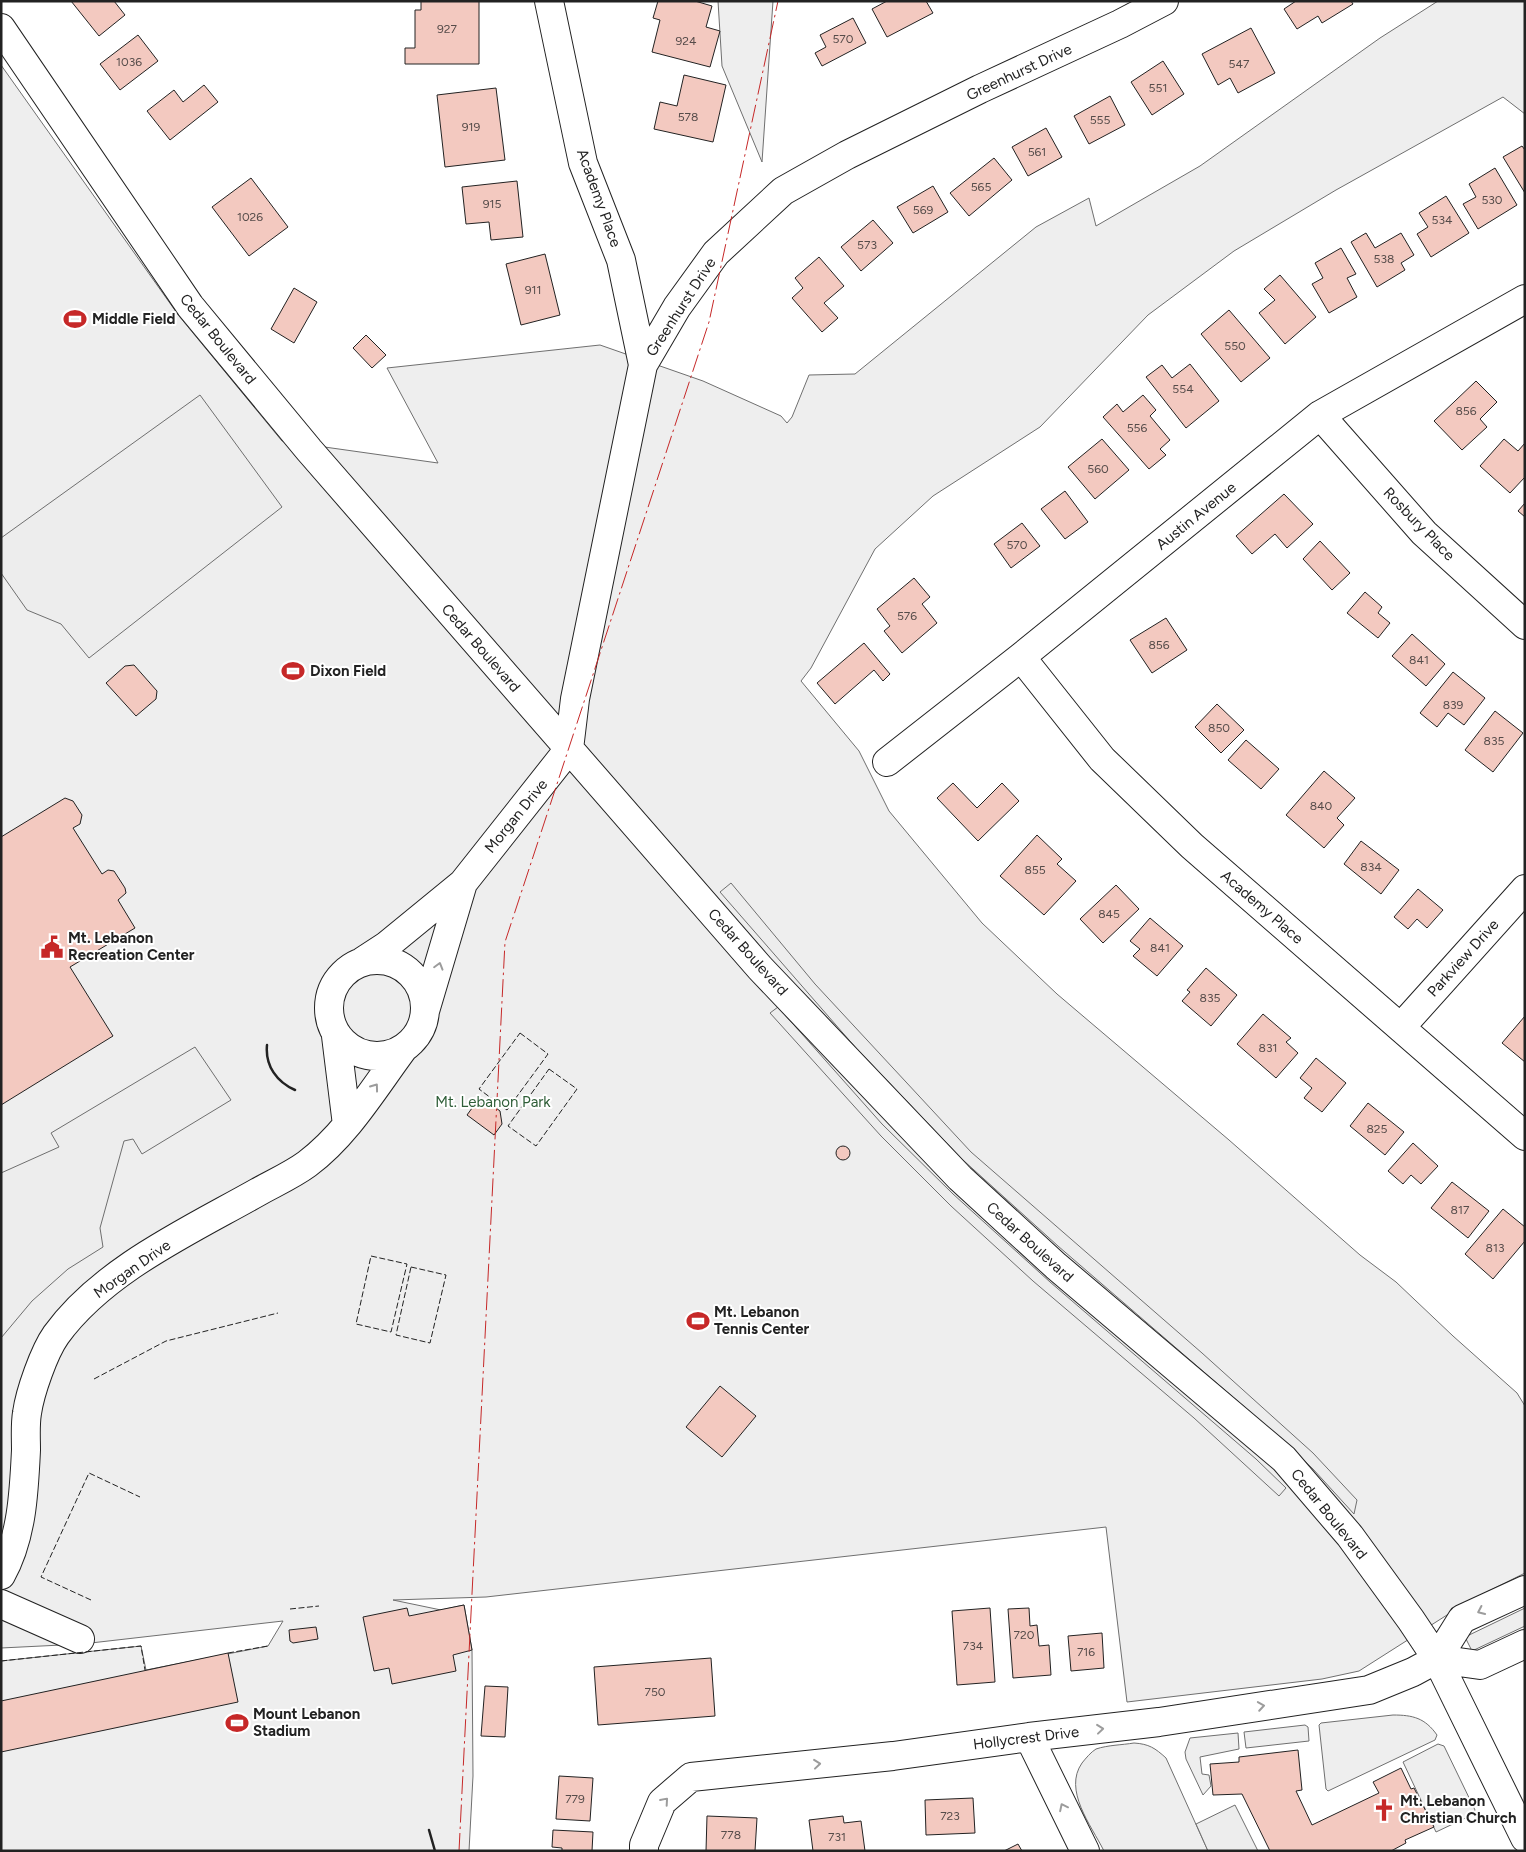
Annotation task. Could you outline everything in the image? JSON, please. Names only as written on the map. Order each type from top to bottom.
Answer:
[{"type":"street","name":"Academy Place","points":[[549,1],[583,162],[621,260],[643,365]]},
{"type":"street","name":"Greenhurst Drive","points":[[569,749],[575,699],[643,365],[677,307],[716,253],[783,190],[847,155],[980,89],[1120,24],[1164,1]]},
{"type":"street","name":"Cedar Boulevard","points":[[1,28],[190,306],[309,450],[760,968],[944,1163],[1062,1272],[1284,1458],[1350,1536],[1437,1659],[1525,1838]]},
{"type":"street","name":"Austin Avenue","points":[[887,762],[1021,657],[1320,415],[1525,299]]},
{"type":"street","name":"Rosbury Place","points":[[1320,415],[1424,533],[1525,625]]},
{"type":"street","name":"Academy Place","points":[[1021,657],[1102,758],[1185,839],[1525,1136]]},
{"type":"street","name":"Morgan Drive","points":[[363,961],[386,946],[463,883],[569,749]]},
{"type":"street","name":"Morgan Drive","points":[[425,1012],[463,883]]},
{"type":"street","name":"Parkview Drive","points":[[1401,1027],[1519,901]]},
{"type":"street","points":[[336,1036],[347,1047],[360,1054],[375,1056],[390,1054],[403,1048],[414,1039],[422,1026],[425,1012],[424,997],[418,982],[408,970],[394,962],[378,959],[363,961],[349,967],[338,978],[331,991],[328,1006],[330,1022],[336,1036],[347,1125]]},
{"type":"street","name":"Morgan Drive","points":[[1,1575],[6,1567],[19,1527],[24,1486],[27,1412],[40,1366],[56,1336],[86,1302],[121,1273],[174,1239],[306,1165],[329,1146],[347,1125],[403,1048]]},
{"type":"street","points":[[1525,1590],[1462,1619],[1437,1659],[1480,1665],[1525,1644]]},
{"type":"street","points":[[1,1604],[80,1639]]},
{"type":"street","name":"Hollycrest Drive","points":[[644,1848],[662,1802],[691,1777],[893,1756],[1158,1722],[1369,1690],[1414,1672],[1437,1659]]},
{"type":"street","points":[[1030,1737],[1085,1851]]},
{"type":"green space","points":[[718,1],[773,1],[762,162],[722,66]]},
{"type":"green space","name":"Mt. Lebanon Park","points":[[1438,1],[1525,1],[1525,114],[1503,97],[1336,190],[1234,251],[1148,315],[1040,427],[933,496],[875,549],[811,668],[801,681],[859,751],[889,811],[982,923],[1057,994],[1229,1140],[1360,1255],[1396,1282],[1517,1393],[1525,1406],[1525,1573],[1469,1601],[1359,1671],[1322,1679],[1127,1702],[1106,1527],[486,1597],[393,1600],[441,1610],[464,1605],[472,1650],[473,1776],[469,1851],[1,1851],[1,1661],[141,1646],[146,1670],[268,1646],[283,1621],[82,1644],[1,1648],[1,65],[179,316],[282,441],[438,463],[387,368],[600,345],[703,381],[781,416],[787,423],[792,417],[809,375],[855,374],[1036,227],[1089,198],[1096,226],[1200,166],[1380,38]]},
{"type":"green space","points":[[1525,1608],[1525,1626],[1472,1651],[1465,1637]]},
{"type":"green space","points":[[1393,1715],[1413,1717],[1423,1721],[1437,1735],[1435,1740],[1328,1791],[1326,1789],[1319,1725],[1321,1723]]},
{"type":"green space","points":[[1305,1725],[1308,1727],[1309,1741],[1246,1748],[1244,1732]]},
{"type":"green space","points":[[1238,1733],[1239,1749],[1200,1757],[1202,1774],[1209,1775],[1211,1786],[1203,1795],[1186,1759],[1185,1752],[1190,1738]]},
{"type":"green space","points":[[1134,1743],[1152,1747],[1166,1758],[1208,1851],[1104,1851],[1086,1819],[1077,1796],[1077,1773],[1082,1763],[1096,1749]]},
{"type":"green space","points":[[1438,1744],[1444,1746],[1475,1810],[1472,1815],[1436,1832],[1403,1762]]},
{"type":"shaded area","points":[[200,395],[282,507],[89,658],[61,624],[27,610],[1,573],[1,538]]},
{"type":"shaded area","points":[[731,883],[815,984],[971,1152],[1202,1353],[1313,1453],[1357,1500],[1354,1514],[1313,1469],[1278,1436],[1058,1246],[963,1160],[856,1048],[720,892]]},
{"type":"shaded area","points":[[778,1007],[882,1124],[953,1194],[1050,1282],[1256,1459],[1286,1488],[1279,1496],[1194,1418],[1033,1281],[951,1206],[881,1136],[770,1013]]},
{"type":"shaded area","points":[[195,1047],[231,1100],[142,1154],[133,1139],[124,1141],[100,1228],[103,1247],[68,1269],[32,1301],[1,1338],[1,1173],[59,1147],[51,1133]]},
{"type":"shaded area","points":[[1235,1805],[1258,1851],[1208,1851],[1196,1824]]},
{"type":"building","points":[[71,1],[114,1],[125,15],[99,36]]},
{"type":"building","points":[[421,1],[479,1],[479,64],[405,64],[405,48],[415,48],[415,10],[421,10]]},
{"type":"building","points":[[658,1],[695,1],[712,6],[706,27],[720,31],[710,67],[652,52],[660,20],[653,18]]},
{"type":"building","points":[[887,1],[926,1],[933,13],[887,37],[872,9]]},
{"type":"building","points":[[1296,1],[1351,1],[1353,4],[1322,23],[1318,16],[1297,29],[1284,9]]},
{"type":"building","points":[[853,18],[866,43],[822,66],[815,53],[826,47],[820,35]]},
{"type":"building","points":[[1251,28],[1275,73],[1238,93],[1230,78],[1218,85],[1202,54]]},
{"type":"building","points":[[138,35],[158,61],[120,90],[100,64]]},
{"type":"building","points":[[1163,61],[1184,94],[1152,115],[1131,82]]},
{"type":"building","points":[[684,75],[726,85],[713,142],[654,129],[660,102],[677,106]]},
{"type":"building","points":[[204,85],[218,102],[170,140],[147,111],[174,90],[183,102]]},
{"type":"building","points":[[496,88],[505,160],[445,167],[437,95]]},
{"type":"building","points":[[1110,96],[1125,125],[1089,144],[1074,116]]},
{"type":"building","points":[[1046,128],[1062,157],[1028,176],[1012,147]]},
{"type":"building","points":[[1522,146],[1525,150],[1525,193],[1503,157]]},
{"type":"building","points":[[994,158],[1012,180],[969,216],[950,193]]},
{"type":"building","points":[[1495,168],[1517,205],[1478,229],[1463,204],[1476,197],[1469,184]]},
{"type":"building","points":[[251,178],[288,227],[249,256],[212,207]]},
{"type":"building","points":[[517,181],[523,237],[491,240],[489,222],[466,224],[462,187]]},
{"type":"building","points":[[933,186],[948,212],[913,233],[897,207]]},
{"type":"building","points":[[1446,196],[1469,233],[1431,257],[1417,234],[1428,227],[1419,213]]},
{"type":"building","points":[[873,220],[893,243],[861,271],[841,247]]},
{"type":"building","points":[[1366,233],[1375,248],[1401,233],[1414,255],[1401,263],[1405,270],[1377,287],[1351,242]]},
{"type":"building","points":[[1341,248],[1356,274],[1347,278],[1357,297],[1329,313],[1312,284],[1323,278],[1315,263]]},
{"type":"building","points":[[545,254],[560,315],[521,325],[506,264]]},
{"type":"building","points":[[819,257],[844,286],[824,303],[838,318],[822,332],[792,298],[803,288],[795,278]]},
{"type":"building","points":[[1280,275],[1316,317],[1285,344],[1259,313],[1275,300],[1264,289]]},
{"type":"building","points":[[294,288],[317,302],[294,343],[271,329]]},
{"type":"building","points":[[1229,310],[1270,358],[1241,382],[1201,334]]},
{"type":"building","points":[[366,335],[386,355],[372,368],[353,348]]},
{"type":"building","points":[[1190,364],[1219,401],[1186,428],[1146,377],[1162,365],[1172,378]]},
{"type":"building","points":[[1476,381],[1497,402],[1480,419],[1487,427],[1462,450],[1434,421]]},
{"type":"building","points":[[1143,395],[1156,410],[1150,416],[1170,440],[1160,449],[1166,455],[1149,469],[1103,417],[1117,404],[1123,412]]},
{"type":"building","points":[[1102,439],[1129,470],[1095,499],[1068,467]]},
{"type":"building","points":[[1504,439],[1518,451],[1525,443],[1525,477],[1510,493],[1480,466]]},
{"type":"building","points":[[1065,491],[1088,522],[1065,539],[1041,509]]},
{"type":"building","points":[[1284,494],[1313,524],[1287,548],[1275,534],[1252,554],[1236,536]]},
{"type":"building","points":[[1525,503],[1525,517],[1518,511]]},
{"type":"building","points":[[1022,523],[1040,546],[1011,568],[994,544]]},
{"type":"building","points":[[1320,541],[1350,573],[1332,590],[1303,559]]},
{"type":"building","points":[[914,578],[930,597],[922,604],[937,623],[902,653],[884,631],[890,626],[877,609]]},
{"type":"building","points":[[1365,592],[1382,607],[1378,613],[1390,623],[1378,638],[1347,613]]},
{"type":"building","points":[[1166,618],[1187,650],[1152,673],[1130,640]]},
{"type":"building","points":[[1412,634],[1445,664],[1426,686],[1392,656]]},
{"type":"building","points":[[864,643],[890,674],[883,681],[874,670],[835,704],[817,683]]},
{"type":"building","points":[[134,665],[157,691],[156,699],[136,716],[106,683],[125,666]]},
{"type":"building","points":[[1453,672],[1485,698],[1464,725],[1448,713],[1437,727],[1420,713]]},
{"type":"building","points":[[1217,704],[1244,730],[1221,753],[1195,727]]},
{"type":"building","points":[[1495,711],[1523,733],[1493,772],[1465,750]]},
{"type":"building","points":[[1246,740],[1279,769],[1261,789],[1228,760]]},
{"type":"building","points":[[1324,771],[1355,798],[1337,818],[1344,825],[1324,848],[1286,815]]},
{"type":"building","points":[[953,783],[977,808],[1002,783],[1019,801],[978,841],[937,798]]},
{"type":"building","name":"Mt. Lebanon Recreation Center","points":[[65,798],[73,801],[82,815],[80,824],[73,828],[102,874],[108,870],[114,871],[125,888],[126,893],[118,900],[135,928],[70,967],[113,1036],[1,1105],[1,837]]},
{"type":"building","points":[[1037,835],[1062,859],[1057,864],[1076,881],[1044,915],[1000,876]]},
{"type":"building","points":[[1361,841],[1399,870],[1381,894],[1344,864]]},
{"type":"building","points":[[1116,885],[1139,909],[1103,943],[1080,919]]},
{"type":"building","points":[[1418,889],[1443,910],[1427,928],[1417,919],[1408,929],[1394,917]]},
{"type":"building","points":[[1150,918],[1183,946],[1157,976],[1133,956],[1140,949],[1130,941]]},
{"type":"building","points":[[1206,968],[1237,995],[1211,1026],[1182,1001],[1190,992],[1187,990]]},
{"type":"building","points":[[1263,1014],[1291,1038],[1286,1042],[1298,1053],[1276,1078],[1237,1044]]},
{"type":"building","points":[[1525,1016],[1525,1062],[1502,1043]]},
{"type":"building","points":[[1316,1058],[1346,1083],[1322,1112],[1304,1098],[1312,1088],[1300,1078]]},
{"type":"building","points":[[488,1102],[500,1111],[502,1124],[494,1135],[467,1115],[475,1104]]},
{"type":"building","points":[[1368,1103],[1404,1132],[1385,1155],[1350,1126]]},
{"type":"building","points":[[1413,1143],[1438,1166],[1421,1184],[1411,1175],[1403,1184],[1388,1171]]},
{"type":"building","points":[[843,1146],[848,1148],[850,1153],[848,1158],[843,1160],[838,1158],[836,1153],[838,1148]]},
{"type":"building","points":[[1452,1182],[1489,1211],[1468,1238],[1431,1208]]},
{"type":"building","points":[[1503,1209],[1525,1227],[1525,1241],[1493,1279],[1465,1254]]},
{"type":"building","points":[[720,1386],[756,1416],[722,1457],[686,1427]]},
{"type":"building","points":[[464,1605],[472,1650],[453,1655],[456,1671],[392,1684],[389,1668],[374,1671],[363,1617],[407,1608],[409,1616]]},
{"type":"building","points":[[990,1608],[995,1682],[957,1685],[952,1611]]},
{"type":"building","points":[[1029,1608],[1030,1626],[1037,1625],[1039,1646],[1049,1645],[1051,1675],[1013,1678],[1008,1609]]},
{"type":"building","points":[[316,1627],[318,1639],[293,1643],[290,1641],[289,1630]]},
{"type":"building","points":[[1102,1633],[1104,1668],[1071,1671],[1068,1636]]},
{"type":"building","points":[[228,1653],[238,1702],[1,1752],[1,1701]]},
{"type":"building","points":[[711,1658],[715,1716],[598,1725],[594,1667]]},
{"type":"building","points":[[485,1686],[508,1687],[505,1737],[481,1736]]},
{"type":"building","name":"Mt. Lebanon Christian Church","points":[[1298,1750],[1302,1790],[1296,1791],[1312,1825],[1379,1793],[1373,1782],[1401,1768],[1411,1789],[1414,1788],[1434,1827],[1405,1840],[1406,1843],[1391,1851],[1270,1851],[1242,1794],[1213,1795],[1210,1764],[1239,1762],[1239,1757]]},
{"type":"building","points":[[559,1776],[593,1778],[590,1821],[556,1819]]},
{"type":"building","points":[[973,1798],[975,1833],[926,1835],[925,1800]]},
{"type":"building","points":[[707,1816],[757,1818],[755,1851],[706,1851]]},
{"type":"building","points":[[843,1816],[844,1823],[861,1821],[865,1851],[813,1851],[809,1820]]},
{"type":"building","points":[[553,1830],[593,1832],[592,1851],[562,1851],[562,1848],[552,1847]]},
{"type":"building","points":[[1018,1844],[1022,1851],[1004,1851]]},
{"type":"fence","points":[[520,1033],[548,1054],[507,1110],[479,1089],[520,1033]]},
{"type":"fence","points":[[549,1069],[577,1089],[536,1146],[508,1126],[549,1069]]},
{"type":"fence","points":[[371,1256],[407,1264],[391,1332],[356,1324],[371,1256]]},
{"type":"fence","points":[[411,1267],[446,1275],[430,1343],[396,1335],[411,1267]]},
{"type":"fence","points":[[94,1379],[166,1341],[278,1313]]},
{"type":"fence","points":[[91,1600],[41,1577],[89,1473],[140,1497]]},
{"type":"fence","points":[[290,1609],[319,1606]]},
{"type":"fence","points":[[1,1661],[141,1646],[145,1670]]},
{"type":"fence","points":[[228,1653],[268,1646]]},
{"type":"wall","points":[[267,1045],[270,1066],[283,1083],[295,1090]]},
{"type":"wall","points":[[429,1830],[435,1851]]},
{"type":"power","points":[[459,1851],[505,942],[709,322],[778,1]]},
{"type":"place","name":"Middle Field","points":[[75,319]]},
{"type":"place","name":"Dixon Field","points":[[293,671]]},
{"type":"place","name":"Mt. Lebanon Recreation Center","points":[[52,947]]},
{"type":"place","name":"Mt. Lebanon Tennis Center","points":[[698,1321]]},
{"type":"place","name":"Mount Lebanon Stadium","points":[[237,1723]]},
{"type":"place","name":"Mt. Lebanon Christian Church","points":[[1384,1810]]}]
